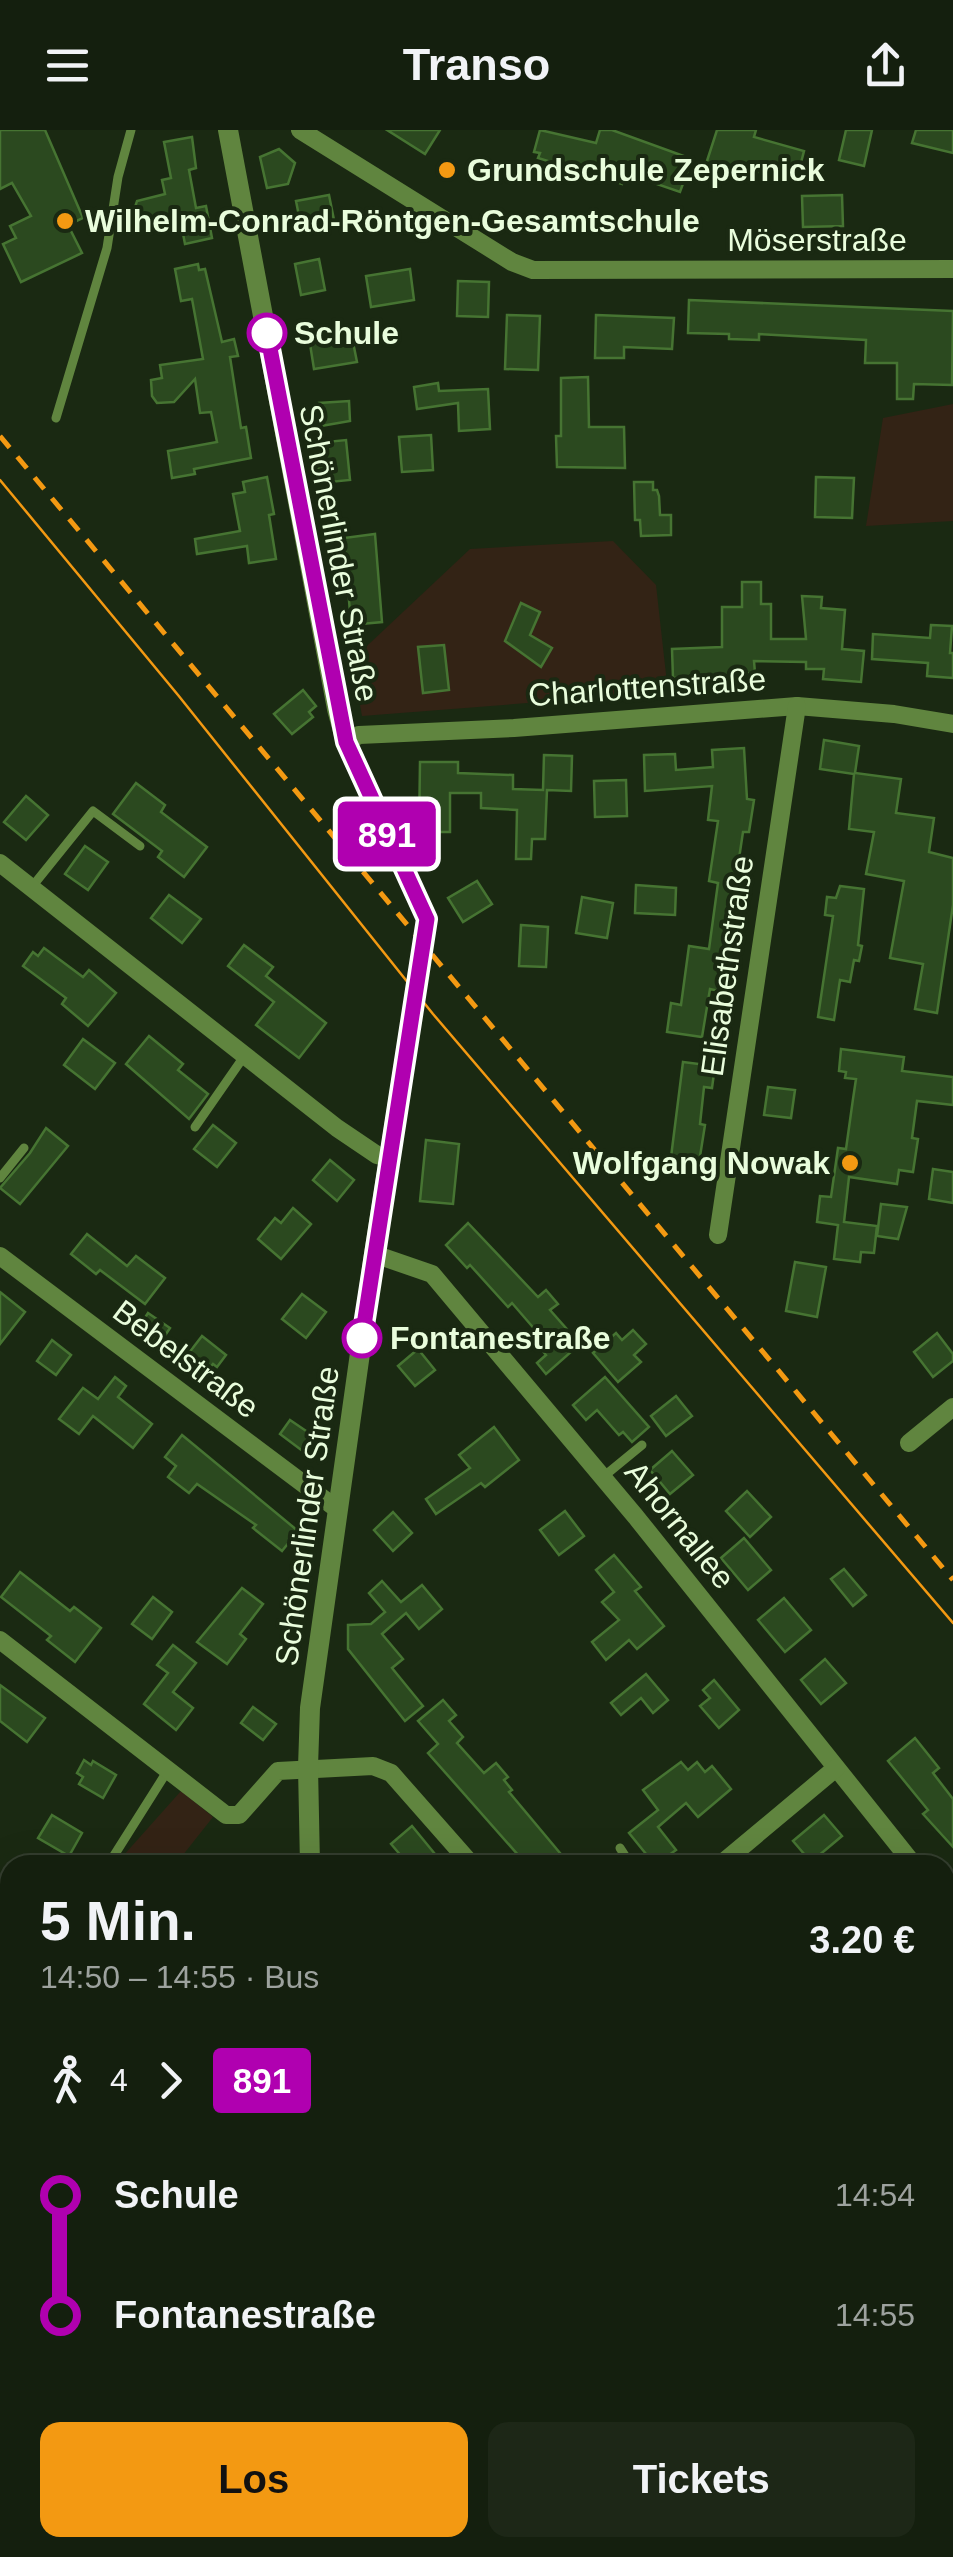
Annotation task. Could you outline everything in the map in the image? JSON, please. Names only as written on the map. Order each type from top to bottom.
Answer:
[{"type":"street","name":"Schönerlinder Straße","points":[[228,130],[346,742],[427,919],[374,1254],[310,1708],[310,1855]]},
{"type":"street","name":"Möserstraße","points":[[300,130],[512,262],[533,270],[953,269]]},
{"type":"street","name":"Charlottenstraße","points":[[346,742],[360,735],[514,728],[797,706],[894,714],[953,724]]},
{"type":"street","name":"Elisabethstraße","points":[[718,1235],[797,706]]},
{"type":"street","points":[[0,862],[337,1128],[377,1155],[390,1158]]},
{"type":"street","name":"Ahornallee","points":[[374,1254],[432,1274],[603,1477],[906,1855]]},
{"type":"street","name":"Bebelstraße","points":[[0,1256],[338,1509]]},
{"type":"street","points":[[909,1444],[953,1407]]},
{"type":"street","points":[[0,1640],[226,1815],[240,1815],[278,1771],[373,1766],[391,1773],[463,1855]]},
{"type":"street","points":[[732,1855],[836,1768]]},
{"type":"lane","points":[[56,418],[107,248],[118,178],[131,130]]},
{"type":"lane","points":[[31,888],[93,811],[140,846]]},
{"type":"lane","points":[[195,1127],[245,1056]]},
{"type":"lane","points":[[0,1178],[24,1148]]},
{"type":"lane","points":[[603,1477],[642,1444]]},
{"type":"lane","points":[[114,1855],[169,1769]]},
{"type":"lane","points":[[620,1848],[625,1855]]},
{"type":"shaded area","points":[[953,404],[953,521],[866,526],[883,418]]},
{"type":"shaded area","points":[[613,541],[656,585],[668,692],[362,716],[352,660],[470,549]]},
{"type":"shaded area","points":[[181,1791],[213,1817],[183,1855],[124,1855]]},
{"type":"building","points":[[0,130],[45,130],[83,218],[68,225],[82,253],[21,282],[3,244],[16,238],[10,226],[31,216],[12,183],[0,189]]},
{"type":"building","points":[[387,130],[440,130],[425,154]]},
{"type":"building","points":[[540,130],[596,143],[600,130],[612,130],[692,159],[680,192],[625,173],[622,184],[538,158],[540,153],[534,152]]},
{"type":"building","points":[[717,130],[756,130],[754,137],[804,151],[796,182],[744,168],[742,175],[706,164]]},
{"type":"building","points":[[846,130],[872,130],[864,166],[839,160]]},
{"type":"building","points":[[916,130],[953,130],[953,153],[912,143]]},
{"type":"building","points":[[192,137],[196,168],[189,170],[196,208],[206,206],[212,238],[185,244],[180,218],[127,231],[137,201],[165,194],[162,180],[171,178],[164,142]]},
{"type":"building","points":[[279,149],[295,163],[288,184],[267,188],[260,157]]},
{"type":"building","points":[[329,195],[335,225],[302,231],[296,201]]},
{"type":"building","points":[[842,195],[843,226],[803,227],[802,196]]},
{"type":"building","points":[[319,259],[325,290],[301,295],[295,264]]},
{"type":"building","points":[[198,264],[199,270],[205,269],[222,342],[234,339],[238,356],[230,357],[241,428],[246,427],[251,458],[194,469],[195,474],[172,478],[168,451],[217,442],[211,412],[200,413],[195,379],[174,402],[157,403],[152,396],[151,380],[162,378],[160,365],[203,359],[192,299],[181,301],[175,269]]},
{"type":"building","points":[[410,269],[414,300],[371,307],[366,276]]},
{"type":"building","points":[[458,281],[489,282],[488,317],[457,316]]},
{"type":"building","points":[[689,300],[953,311],[952,385],[914,384],[913,399],[897,399],[897,363],[865,363],[866,340],[759,334],[759,340],[729,339],[729,334],[688,333]]},
{"type":"building","points":[[507,315],[540,316],[538,370],[505,369]]},
{"type":"building","points":[[596,315],[674,318],[672,349],[624,347],[624,358],[595,358]]},
{"type":"building","points":[[352,337],[357,362],[314,369],[310,344]]},
{"type":"building","points":[[588,377],[589,427],[624,427],[625,468],[557,467],[561,378]]},
{"type":"building","points":[[438,383],[439,391],[488,389],[490,429],[459,431],[458,403],[417,409],[414,387]]},
{"type":"building","points":[[349,401],[350,421],[321,426],[319,403]]},
{"type":"building","points":[[431,435],[433,470],[402,472],[399,437]]},
{"type":"building","points":[[346,440],[350,480],[320,483],[316,443]]},
{"type":"building","points":[[267,477],[276,559],[249,563],[247,546],[197,554],[195,539],[240,531],[233,494],[245,492],[243,482]]},
{"type":"building","points":[[816,477],[854,478],[852,518],[815,517]]},
{"type":"building","points":[[634,482],[653,482],[660,515],[671,515],[671,535],[641,536],[640,520],[635,520]]},
{"type":"building","points":[[375,534],[382,622],[351,625],[344,538]]},
{"type":"building","points":[[742,582],[761,582],[761,604],[771,604],[771,639],[806,639],[802,596],[822,597],[821,608],[845,610],[842,649],[864,651],[861,682],[823,679],[824,669],[806,669],[806,662],[754,661],[755,673],[673,678],[672,649],[722,647],[722,607],[742,607]]},
{"type":"building","points":[[521,603],[540,612],[530,635],[552,648],[541,667],[505,641]]},
{"type":"building","points":[[931,625],[952,626],[953,678],[927,676],[928,663],[872,659],[873,634],[930,638]]},
{"type":"building","points":[[444,645],[449,690],[423,693],[418,647]]},
{"type":"building","points":[[303,690],[316,706],[309,712],[313,717],[292,734],[274,714]]},
{"type":"building","points":[[824,740],[859,746],[855,773],[901,779],[896,813],[934,818],[929,852],[953,858],[953,905],[937,1013],[915,1009],[923,964],[890,958],[904,881],[866,874],[874,832],[849,829],[854,774],[820,769]]},
{"type":"building","points":[[744,748],[747,799],[754,800],[749,832],[743,832],[732,905],[741,906],[737,938],[727,937],[719,991],[710,989],[702,1037],[667,1032],[671,1003],[681,1005],[689,946],[709,949],[718,883],[709,881],[718,821],[708,820],[712,786],[645,791],[644,755],[675,754],[676,770],[713,767],[712,750]]},
{"type":"building","points":[[544,755],[572,756],[571,791],[547,790],[545,839],[532,839],[531,859],[516,859],[517,810],[481,808],[481,793],[450,793],[450,832],[419,832],[420,762],[458,762],[458,773],[513,775],[513,789],[543,790]]},
{"type":"building","points":[[626,780],[627,816],[595,817],[594,781]]},
{"type":"building","points":[[136,783],[165,805],[161,812],[207,847],[184,877],[158,857],[162,851],[113,814]]},
{"type":"building","points":[[26,796],[48,815],[26,840],[4,822]]},
{"type":"building","points":[[85,846],[108,862],[88,890],[65,874]]},
{"type":"building","points":[[477,881],[492,904],[463,922],[448,898]]},
{"type":"building","points":[[636,885],[676,888],[675,915],[635,913]]},
{"type":"building","points":[[840,886],[864,889],[858,945],[862,946],[859,961],[854,960],[850,982],[840,980],[834,1020],[818,1017],[833,916],[825,915],[827,897],[836,898]]},
{"type":"building","points":[[169,895],[201,919],[182,943],[151,918]]},
{"type":"building","points":[[582,897],[613,903],[607,938],[576,933]]},
{"type":"building","points":[[521,925],[548,927],[546,967],[519,966]]},
{"type":"building","points":[[244,945],[273,967],[266,976],[326,1023],[299,1058],[256,1025],[274,1002],[228,966]]},
{"type":"building","points":[[44,948],[83,977],[89,970],[116,993],[88,1026],[62,1004],[66,998],[23,966],[33,952],[38,956]]},
{"type":"building","points":[[149,1036],[183,1064],[178,1070],[208,1094],[189,1119],[126,1064]]},
{"type":"building","points":[[83,1039],[115,1063],[95,1089],[64,1065]]},
{"type":"building","points":[[841,1049],[904,1057],[902,1071],[953,1077],[953,1105],[917,1101],[912,1138],[918,1139],[913,1172],[899,1170],[897,1184],[849,1177],[844,1222],[877,1226],[874,1253],[861,1252],[860,1262],[834,1259],[838,1225],[817,1222],[820,1196],[831,1197],[838,1148],[846,1149],[856,1079],[845,1078],[846,1072],[839,1071]]},
{"type":"building","points":[[683,1062],[715,1066],[712,1088],[704,1087],[700,1124],[705,1125],[698,1169],[670,1165]]},
{"type":"building","points":[[768,1087],[795,1090],[791,1118],[764,1115]]},
{"type":"building","points":[[213,1125],[236,1143],[217,1167],[194,1149]]},
{"type":"building","points":[[46,1128],[68,1146],[20,1204],[0,1188]]},
{"type":"building","points":[[426,1140],[459,1144],[453,1204],[420,1201]]},
{"type":"building","points":[[330,1160],[354,1180],[337,1201],[313,1180]]},
{"type":"building","points":[[933,1169],[953,1172],[953,1203],[929,1199]]},
{"type":"building","points":[[881,1204],[907,1207],[898,1239],[877,1236]]},
{"type":"building","points":[[293,1208],[311,1224],[281,1259],[258,1239],[275,1218],[281,1223]]},
{"type":"building","points":[[468,1223],[538,1297],[546,1290],[558,1304],[550,1310],[580,1344],[546,1374],[537,1363],[546,1355],[531,1337],[537,1332],[512,1303],[508,1307],[446,1245]]},
{"type":"building","points":[[87,1234],[127,1266],[136,1256],[165,1278],[145,1304],[71,1254]]},
{"type":"building","points":[[795,1262],[826,1267],[817,1317],[786,1311]]},
{"type":"building","points":[[0,1292],[25,1312],[0,1344]]},
{"type":"building","points":[[302,1294],[326,1312],[306,1338],[282,1319]]},
{"type":"building","points":[[148,1313],[170,1328],[158,1346],[136,1331]]},
{"type":"building","points":[[633,1330],[646,1344],[634,1355],[641,1362],[618,1382],[593,1353],[616,1333],[622,1340]]},
{"type":"building","points":[[937,1333],[953,1354],[953,1361],[933,1377],[914,1352]]},
{"type":"building","points":[[202,1336],[226,1355],[217,1367],[213,1364],[205,1373],[185,1358]]},
{"type":"building","points":[[52,1340],[71,1355],[56,1375],[37,1361]]},
{"type":"building","points":[[418,1349],[435,1370],[415,1386],[398,1366]]},
{"type":"building","points":[[115,1377],[126,1386],[118,1397],[152,1424],[133,1448],[93,1416],[79,1434],[59,1419],[83,1388],[98,1399]]},
{"type":"building","points":[[605,1377],[649,1427],[632,1442],[623,1432],[619,1435],[597,1410],[586,1420],[573,1405]]},
{"type":"building","points":[[676,1396],[692,1416],[666,1436],[651,1416]]},
{"type":"building","points":[[290,1420],[315,1437],[304,1452],[280,1434]]},
{"type":"building","points":[[494,1427],[519,1460],[485,1487],[481,1483],[436,1514],[426,1499],[470,1468],[459,1455]]},
{"type":"building","points":[[182,1435],[298,1531],[282,1551],[253,1528],[256,1525],[197,1484],[189,1493],[168,1477],[176,1466],[165,1457]]},
{"type":"building","points":[[672,1451],[693,1475],[670,1494],[650,1470]]},
{"type":"building","points":[[747,1491],[771,1517],[750,1537],[726,1511]]},
{"type":"building","points":[[565,1511],[584,1536],[559,1555],[540,1530]]},
{"type":"building","points":[[393,1512],[412,1533],[393,1551],[374,1530]]},
{"type":"building","points":[[744,1538],[771,1570],[748,1590],[721,1558]]},
{"type":"building","points":[[614,1555],[641,1587],[635,1591],[664,1626],[637,1649],[629,1640],[606,1660],[592,1642],[619,1620],[602,1602],[614,1592],[596,1570]]},
{"type":"building","points":[[844,1569],[866,1595],[853,1606],[831,1579]]},
{"type":"building","points":[[20,1572],[70,1611],[74,1607],[101,1628],[75,1662],[47,1640],[51,1636],[1,1597]]},
{"type":"building","points":[[382,1581],[401,1602],[422,1585],[442,1609],[419,1629],[406,1613],[382,1634],[403,1659],[392,1668],[423,1706],[405,1721],[348,1649],[348,1625],[371,1624],[385,1612],[369,1593]]},
{"type":"building","points":[[242,1588],[263,1604],[240,1634],[246,1639],[227,1664],[197,1642]]},
{"type":"building","points":[[153,1597],[172,1612],[152,1639],[132,1624]]},
{"type":"building","points":[[784,1598],[811,1630],[785,1652],[758,1620]]},
{"type":"building","points":[[173,1645],[196,1663],[173,1692],[193,1708],[176,1730],[144,1704],[168,1673],[157,1665]]},
{"type":"building","points":[[825,1659],[846,1683],[821,1704],[801,1680]]},
{"type":"building","points":[[646,1674],[668,1700],[653,1713],[641,1698],[621,1715],[611,1703]]},
{"type":"building","points":[[714,1680],[739,1710],[719,1728],[700,1706],[710,1698],[703,1690]]},
{"type":"building","points":[[0,1685],[45,1718],[27,1742],[0,1721]]},
{"type":"building","points":[[443,1700],[456,1715],[449,1721],[463,1737],[457,1743],[484,1773],[496,1763],[508,1777],[504,1780],[512,1790],[509,1792],[562,1855],[518,1855],[428,1753],[438,1744],[418,1721]]},
{"type":"building","points":[[253,1707],[276,1724],[263,1740],[241,1723]]},
{"type":"building","points":[[915,1738],[939,1768],[933,1773],[953,1799],[953,1847],[923,1814],[928,1810],[888,1761]]},
{"type":"building","points":[[84,1760],[116,1775],[103,1798],[79,1784],[83,1777],[77,1773]]},
{"type":"building","points":[[681,1762],[688,1770],[697,1762],[705,1772],[712,1766],[731,1789],[698,1817],[686,1803],[658,1827],[676,1850],[669,1855],[647,1855],[629,1833],[658,1810],[643,1790]]},
{"type":"building","points":[[52,1815],[82,1833],[70,1855],[38,1838]]},
{"type":"building","points":[[824,1815],[842,1836],[819,1855],[805,1855],[793,1841]]},
{"type":"building","points":[[412,1826],[435,1854],[400,1855],[391,1844]]},
{"type":"tram line","points":[[0,480],[433,1014],[953,1623]]},
{"type":"railway","points":[[0,436],[953,1580]]},
{"type":"bus line","name":"891","points":[[267,333],[346,742],[427,919],[362,1338]]},
{"type":"place","name":"Grundschule Zepernick","points":[[447,170]]},
{"type":"place","name":"Wilhelm-Conrad-Röntgen-Gesamtschule","points":[[65,221]]},
{"type":"place","name":"Schule","points":[[267,333]]},
{"type":"place","name":"Wolfgang Nowak","points":[[850,1163]]},
{"type":"place","name":"Fontanestraße","points":[[362,1338]]}]
